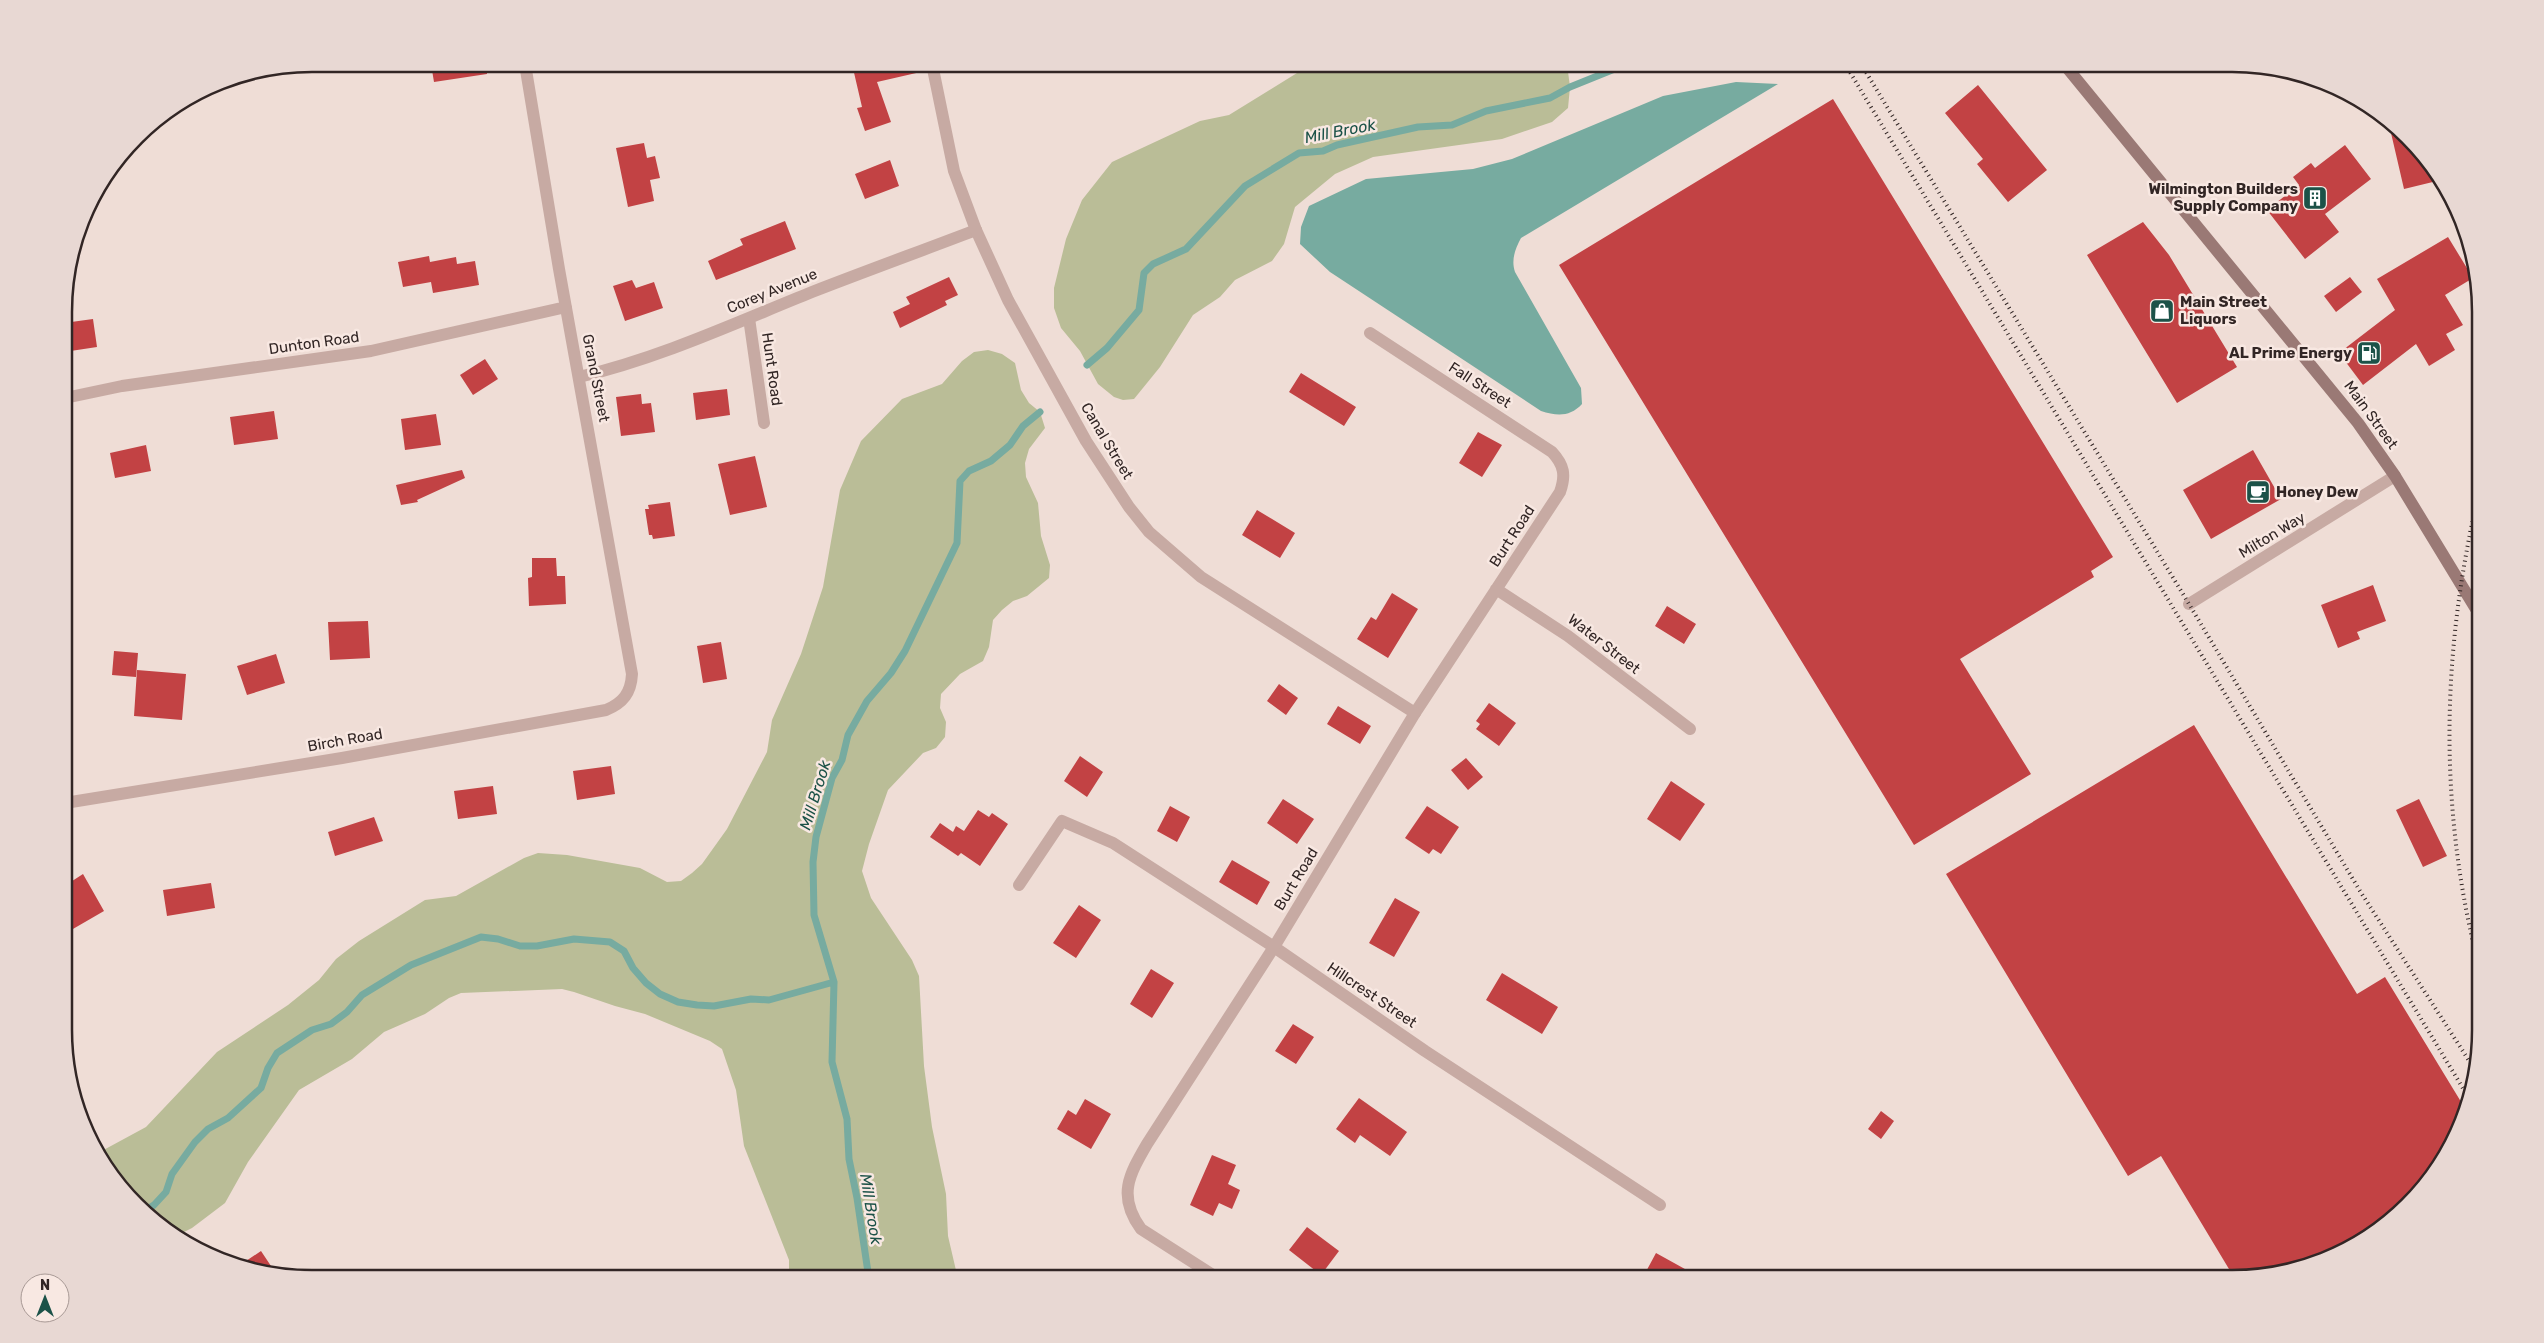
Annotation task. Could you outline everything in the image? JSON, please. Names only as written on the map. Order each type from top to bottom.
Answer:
[{"type":"main road","name":"Main Street","points":[[2071,72],[2332,389],[2395,476],[2472,602]]},
{"type":"street","name":"Grand Street","points":[[526,72],[566,307],[632,674],[631,687],[626,696]]},
{"type":"street","name":"Canal Street","points":[[934,72],[954,171],[976,230],[1008,300],[1086,441],[1107,475],[1149,532],[1201,577],[1416,713]]},
{"type":"street","name":"Corey Avenue","points":[[579,377],[640,361],[976,230]]},
{"type":"street","name":"Dunton Road","points":[[72,396],[122,386],[371,351],[566,307]]},
{"type":"street","name":"Hunt Road","points":[[749,318],[764,424]]},
{"type":"street","name":"Fall Street","points":[[1370,333],[1552,452],[1560,461],[1564,471]]},
{"type":"street","name":"Burt Road","points":[[1205,1270],[1141,1229],[1133,1218],[1128,1205],[1128,1185],[1133,1170],[1147,1144],[1274,947],[1416,713],[1560,492],[1564,471]]},
{"type":"street","name":"Milton Way","points":[[2189,604],[2395,476]]},
{"type":"street","name":"Water Street","points":[[1496,590],[1568,636],[1690,729]]},
{"type":"street","name":"Birch Road","points":[[72,802],[342,758],[606,710],[618,705],[626,696]]},
{"type":"street","name":"Hillcrest Street","points":[[1019,885],[1062,821],[1113,843],[1274,947],[1426,1051],[1660,1205]]},
{"type":"green space","points":[[1568,72],[1570,87],[1568,108],[1552,122],[1502,139],[1373,157],[1335,174],[1295,207],[1284,244],[1272,261],[1235,280],[1220,297],[1193,315],[1160,367],[1134,399],[1123,400],[1114,397],[1098,384],[1080,351],[1061,328],[1054,308],[1054,288],[1066,239],[1082,200],[1112,162],[1200,121],[1229,115],[1297,73]]},
{"type":"green space","points":[[988,350],[1002,354],[1015,363],[1021,390],[1029,403],[1040,412],[1045,428],[1029,449],[1025,463],[1026,477],[1038,503],[1041,536],[1050,565],[1049,578],[1027,596],[1013,601],[1002,610],[993,620],[989,647],[983,661],[960,674],[941,694],[940,708],[946,722],[945,737],[936,748],[923,753],[888,790],[869,844],[862,871],[871,898],[912,960],[919,976],[924,1066],[932,1127],[946,1194],[948,1236],[956,1270],[789,1270],[789,1260],[744,1146],[736,1090],[722,1049],[710,1041],[645,1014],[562,989],[461,993],[449,998],[425,1014],[384,1032],[352,1059],[299,1090],[248,1162],[225,1203],[183,1232],[154,1211],[122,1177],[104,1150],[146,1127],[217,1052],[288,1005],[319,980],[336,959],[359,941],[425,900],[456,896],[524,858],[538,853],[567,855],[640,868],[667,882],[681,881],[702,864],[727,829],[767,752],[772,720],[801,654],[823,587],[840,490],[861,441],[902,399],[942,384],[962,361],[974,352]]},
{"type":"water","points":[[1736,82],[1778,84],[1521,238],[1515,250],[1515,272],[1581,388],[1582,404],[1568,413],[1552,414],[1541,411],[1330,272],[1300,244],[1301,227],[1309,206],[1366,179],[1473,169],[1512,159],[1663,96]]},
{"type":"building","points":[[432,72],[487,72],[487,74],[434,82]]},
{"type":"building","points":[[854,72],[921,72],[877,82],[891,122],[865,131],[857,108],[862,107]]},
{"type":"building","points":[[1978,85],[2047,170],[2008,202],[1977,164],[1983,159],[1945,113]]},
{"type":"building","points":[[1833,99],[2113,557],[2091,571],[2094,577],[1960,659],[2031,774],[1914,845],[1559,265]]},
{"type":"building","points":[[2391,133],[2412,154],[2433,182],[2404,189]]},
{"type":"building","points":[[644,143],[647,158],[655,156],[660,178],[650,180],[654,201],[628,207],[616,148]]},
{"type":"building","name":"Wilmington Builders Supply Company","points":[[2345,145],[2371,179],[2325,214],[2339,232],[2305,259],[2267,210],[2299,185],[2293,177],[2311,163],[2315,168]]},
{"type":"building","points":[[890,160],[899,186],[865,199],[855,174]]},
{"type":"building","points":[[785,221],[796,249],[716,280],[708,261],[743,245],[740,239]]},
{"type":"building","name":"Main Street Liquors","points":[[2143,222],[2169,255],[2237,367],[2177,403],[2087,255]]},
{"type":"building","points":[[2448,237],[2467,269],[2469,280],[2445,295],[2463,325],[2446,334],[2455,350],[2429,366],[2416,344],[2363,385],[2339,353],[2395,310],[2377,279]]},
{"type":"building","points":[[429,256],[430,262],[456,257],[457,264],[475,261],[479,285],[433,293],[431,282],[403,287],[398,262]]},
{"type":"building","points":[[949,277],[958,295],[945,301],[947,305],[900,328],[893,312],[910,304],[906,297]]},
{"type":"building","points":[[2350,277],[2362,292],[2336,312],[2324,296]]},
{"type":"building","points":[[632,280],[636,288],[654,282],[663,308],[625,321],[613,286]]},
{"type":"building","points":[[93,319],[97,347],[72,351],[72,322]]},
{"type":"building","points":[[485,359],[498,379],[473,395],[460,375]]},
{"type":"building","points":[[1301,373],[1356,407],[1344,426],[1289,392]]},
{"type":"building","points":[[727,389],[730,415],[696,420],[693,393]]},
{"type":"building","points":[[641,394],[642,404],[651,403],[655,432],[621,436],[616,397]]},
{"type":"building","points":[[274,411],[278,439],[234,445],[230,417]]},
{"type":"building","points":[[436,414],[441,445],[405,450],[401,419]]},
{"type":"building","points":[[1478,432],[1502,445],[1482,477],[1459,463]]},
{"type":"building","points":[[146,445],[151,471],[115,478],[110,453]]},
{"type":"building","points":[[2253,450],[2281,499],[2211,539],[2183,490]]},
{"type":"building","points":[[755,456],[767,507],[730,515],[718,464]]},
{"type":"building","points":[[462,470],[465,478],[417,500],[418,502],[401,505],[396,485]]},
{"type":"building","points":[[670,502],[675,536],[653,539],[652,535],[649,535],[645,509],[649,509],[648,505]]},
{"type":"building","points":[[1257,510],[1295,533],[1280,558],[1242,535]]},
{"type":"building","points":[[532,558],[556,558],[557,576],[565,576],[566,604],[529,606],[528,578],[532,577]]},
{"type":"building","points":[[2373,585],[2386,621],[2357,632],[2360,639],[2338,648],[2321,605]]},
{"type":"building","points":[[1392,593],[1418,609],[1388,658],[1357,639],[1371,617],[1376,620]]},
{"type":"building","points":[[1667,606],[1696,624],[1684,644],[1655,626]]},
{"type":"building","points":[[368,621],[370,658],[330,660],[328,622]]},
{"type":"building","points":[[721,642],[727,679],[703,683],[697,646]]},
{"type":"building","points":[[114,651],[138,653],[136,677],[112,675]]},
{"type":"building","points":[[276,654],[285,683],[247,695],[237,666]]},
{"type":"building","points":[[137,670],[186,674],[182,720],[134,716]]},
{"type":"building","points":[[1279,684],[1298,698],[1286,715],[1267,701]]},
{"type":"building","points":[[1489,703],[1516,723],[1499,746],[1476,729],[1480,724],[1476,721]]},
{"type":"building","points":[[1338,706],[1371,726],[1360,744],[1327,724]]},
{"type":"building","points":[[2194,725],[2357,994],[2385,977],[2461,1101],[2447,1137],[2431,1164],[2412,1189],[2378,1221],[2352,1238],[2309,1258],[2279,1266],[2230,1270],[2161,1156],[2128,1176],[1946,874]]},
{"type":"building","points":[[1080,756],[1103,772],[1087,797],[1064,781]]},
{"type":"building","points":[[1466,758],[1483,777],[1468,790],[1451,770]]},
{"type":"building","points":[[611,766],[615,794],[577,800],[573,771]]},
{"type":"building","points":[[1671,781],[1705,804],[1680,841],[1647,819]]},
{"type":"building","points":[[493,786],[497,814],[458,819],[454,791]]},
{"type":"building","points":[[1283,799],[1314,819],[1297,844],[1267,823]]},
{"type":"building","points":[[2419,799],[2447,856],[2423,867],[2396,810]]},
{"type":"building","points":[[1170,806],[1190,817],[1177,842],[1157,831]]},
{"type":"building","points":[[1427,806],[1459,827],[1441,854],[1433,849],[1429,854],[1405,838]]},
{"type":"building","points":[[978,810],[989,817],[992,813],[1008,824],[980,866],[961,853],[958,856],[930,837],[940,823],[953,832],[956,826],[964,831]]},
{"type":"building","points":[[374,817],[383,841],[335,856],[328,832]]},
{"type":"building","points":[[1232,860],[1270,882],[1257,905],[1219,882]]},
{"type":"building","points":[[83,874],[104,911],[72,930],[72,881]]},
{"type":"building","points":[[211,883],[215,908],[167,916],[163,890]]},
{"type":"building","points":[[1395,898],[1420,912],[1394,957],[1369,943]]},
{"type":"building","points":[[1079,905],[1101,920],[1076,958],[1053,943]]},
{"type":"building","points":[[1151,969],[1174,983],[1152,1018],[1130,1004]]},
{"type":"building","points":[[1502,973],[1558,1007],[1542,1034],[1486,1000]]},
{"type":"building","points":[[1293,1024],[1314,1037],[1296,1064],[1275,1051]]},
{"type":"building","points":[[1359,1098],[1407,1132],[1390,1156],[1360,1135],[1355,1143],[1336,1129]]},
{"type":"building","points":[[1085,1099],[1111,1114],[1091,1149],[1057,1129],[1068,1110],[1076,1115]]},
{"type":"building","points":[[1881,1111],[1894,1121],[1881,1139],[1868,1129]]},
{"type":"building","points":[[1212,1155],[1236,1165],[1228,1184],[1240,1190],[1232,1209],[1219,1203],[1213,1216],[1190,1205]]},
{"type":"building","points":[[1307,1227],[1339,1251],[1325,1270],[1315,1270],[1289,1250]]},
{"type":"building","points":[[261,1251],[271,1266],[265,1266],[246,1261]]},
{"type":"building","points":[[1656,1253],[1687,1270],[1647,1270]]},
{"type":"waterway","name":"Mill Brook","points":[[1087,365],[1107,348],[1139,310],[1144,273],[1153,264],[1186,249],[1245,186],[1299,153],[1323,151],[1337,145],[1418,127],[1452,125],[1486,111],[1550,98],[1570,87],[1607,72]]},
{"type":"waterway","name":"Mill Brook","points":[[868,1270],[849,1159],[847,1119],[832,1062],[834,982],[814,915],[813,862],[816,837],[832,778],[842,760],[848,735],[867,701],[891,673],[905,651],[957,543],[960,481],[969,471],[991,461],[1010,445],[1023,426],[1040,412]]},
{"type":"waterway","points":[[150,1207],[166,1192],[172,1174],[195,1142],[208,1129],[228,1118],[261,1088],[268,1068],[277,1053],[312,1030],[331,1024],[347,1012],[362,995],[411,965],[481,937],[498,939],[520,946],[537,946],[574,939],[610,942],[624,951],[633,968],[646,983],[660,994],[678,1002],[697,1005],[714,1006],[751,999],[769,1000],[834,982]]},
{"type":"railway","points":[[1850,72],[2464,1090]]},
{"type":"railway","points":[[1866,72],[2189,604],[2360,891],[2469,1061]]},
{"type":"railway","points":[[2472,524],[2457,612],[2450,732],[2451,791],[2457,851],[2472,937]]},
{"type":"place","name":"Wilmington Builders Supply Company","points":[[2315,198]]},
{"type":"place","name":"Main Street Liquors","points":[[2162,311]]},
{"type":"place","name":"AL Prime Energy","points":[[2369,353]]},
{"type":"place","name":"Honey Dew","points":[[2258,492]]}]
